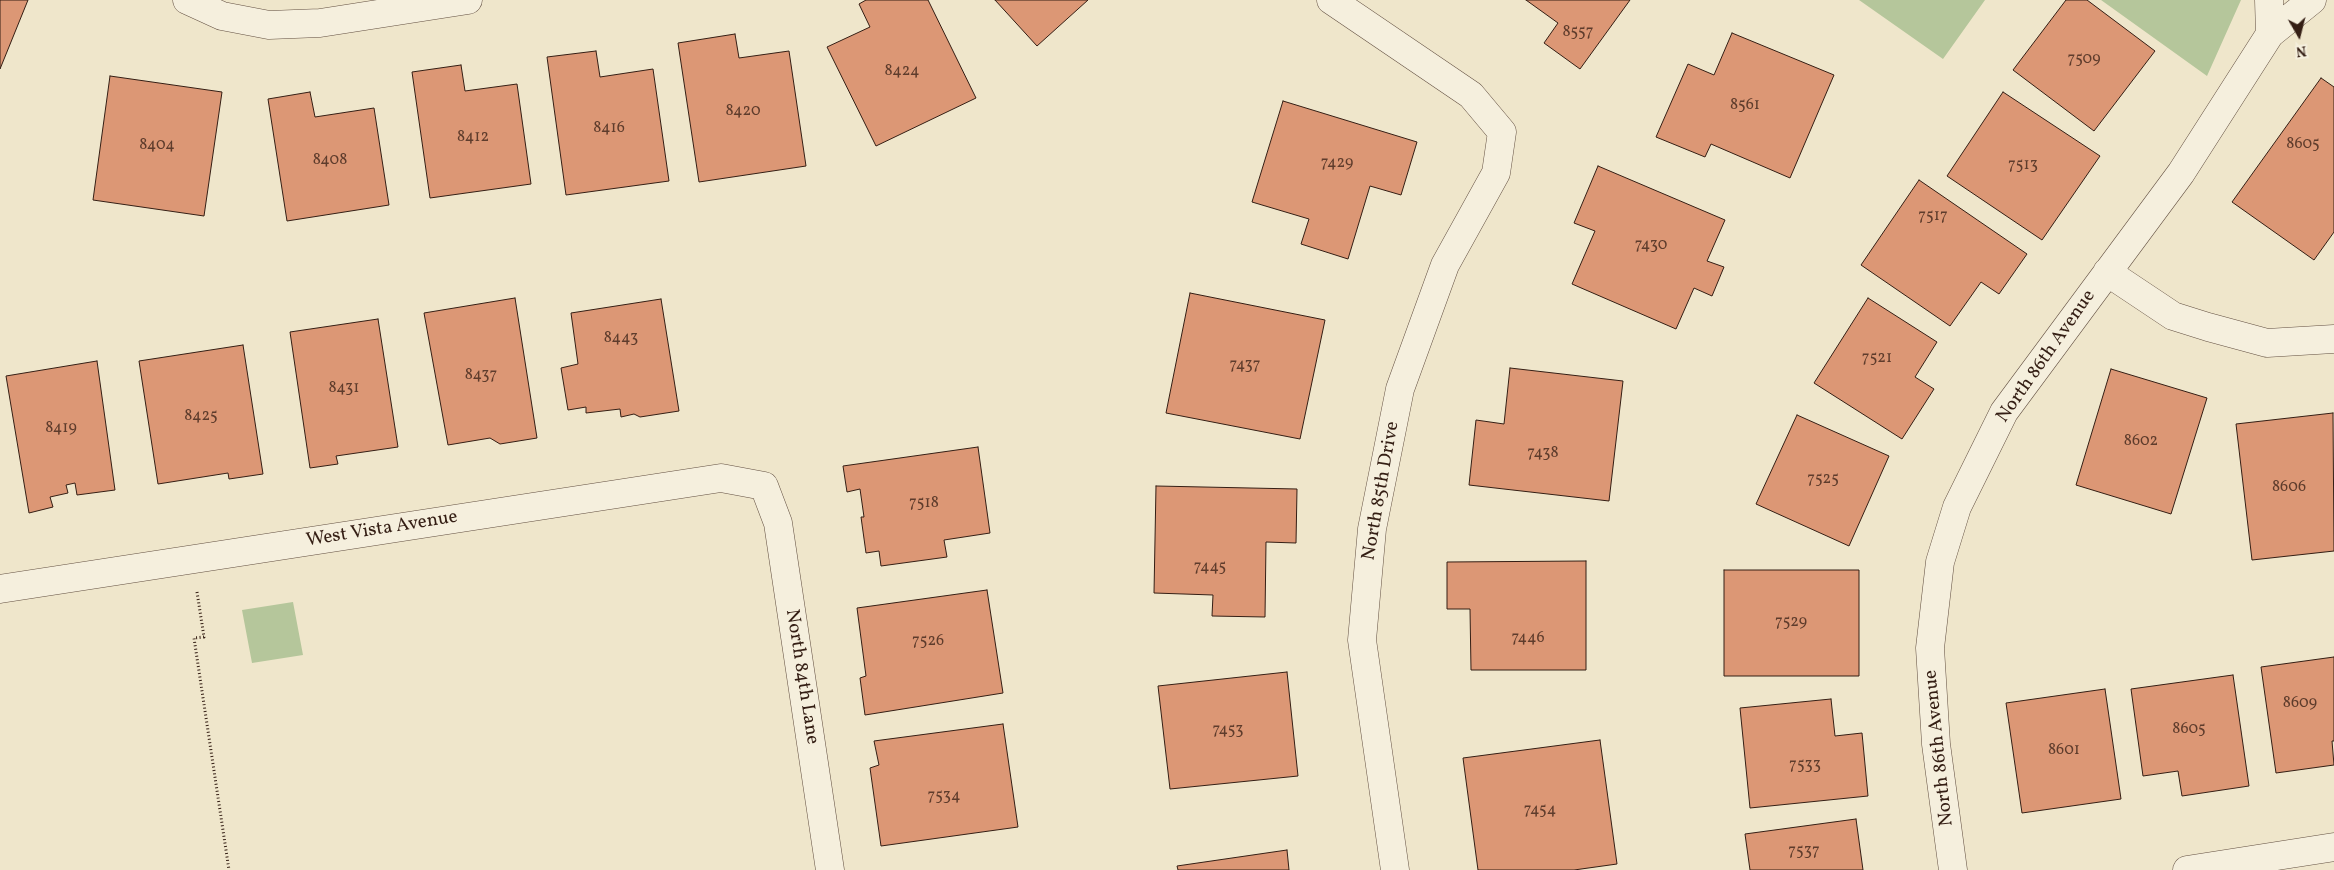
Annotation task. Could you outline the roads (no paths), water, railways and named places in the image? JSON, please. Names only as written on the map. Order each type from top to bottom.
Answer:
[{"type":"street","points":[[187,0],[222,16],[269,25],[320,23],[468,0]]},
{"type":"street","name":"North 85th Drive","points":[[1331,0],[1471,95],[1502,132],[1496,173],[1445,265],[1400,388],[1372,529],[1362,640],[1395,870]]},
{"type":"street","points":[[2269,0],[2270,34]]},
{"type":"street","name":"North 86th Avenue","points":[[1953,870],[1936,744],[1930,648],[1940,562],[1957,507],[2004,412],[2181,173],[2270,34],[2312,0]]},
{"type":"street","points":[[2107,272],[2173,316],[2208,327],[2267,343],[2334,339]]},
{"type":"street","name":"West Vista Avenue","points":[[0,589],[721,478],[764,486]]},
{"type":"street","name":"North 84th Lane","points":[[764,486],[778,523],[830,870]]},
{"type":"street","points":[[2187,870],[2334,847]]}]
